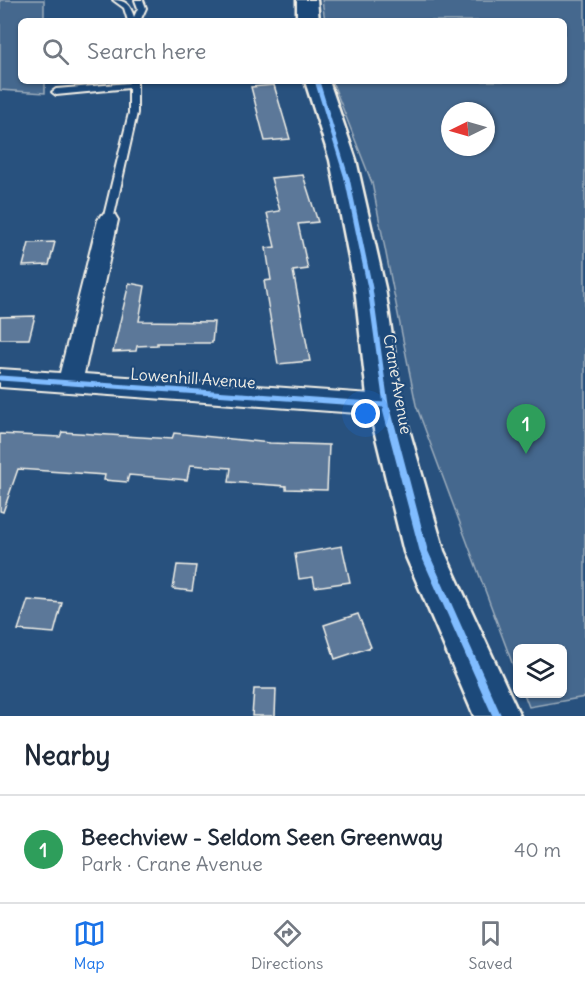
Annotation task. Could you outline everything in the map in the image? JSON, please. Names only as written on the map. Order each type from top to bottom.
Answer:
[{"type":"street","points":[[307,0],[308,18]]},
{"type":"street","name":"Crane Avenue","points":[[317,84],[343,160],[370,288],[385,405],[424,552],[497,716]]},
{"type":"street","points":[[70,383],[108,220]]},
{"type":"street","name":"Lowenhill Avenue","points":[[0,378],[385,405]]},
{"type":"lane","points":[[117,0],[127,7],[132,18]]},
{"type":"lane","points":[[136,18],[142,8],[139,0]]},
{"type":"lane","points":[[56,92],[124,84]]},
{"type":"lane","points":[[108,220],[133,113],[133,84]]},
{"type":"shaded area","points":[[0,0],[44,0],[44,18],[18,18],[18,84],[45,84],[45,93],[0,90]]},
{"type":"shaded area","points":[[322,0],[585,0],[585,697],[529,707],[526,698],[567,698],[567,644],[513,644],[513,665],[416,405],[372,183],[333,84],[567,84],[567,18],[325,18]]},
{"type":"building","points":[[274,85],[290,139],[265,141],[251,87]]},
{"type":"building","points":[[303,175],[318,222],[298,224],[308,269],[293,271],[310,361],[278,364],[264,281],[271,280],[266,248],[275,247],[267,213],[280,211],[271,178]]},
{"type":"building","points":[[55,242],[49,265],[23,266],[29,243]]},
{"type":"building","points":[[129,283],[145,286],[139,321],[214,322],[212,343],[157,343],[157,345],[137,346],[136,351],[113,352]]},
{"type":"building","points":[[35,316],[29,339],[0,339],[0,317]]},
{"type":"building","points":[[62,432],[172,439],[174,433],[270,443],[329,445],[327,490],[286,489],[286,486],[229,482],[231,468],[190,465],[187,480],[129,475],[127,482],[104,480],[105,475],[18,469],[3,512],[0,511],[0,434],[60,437]]},
{"type":"building","points":[[342,546],[350,582],[315,587],[313,577],[299,579],[295,554]]},
{"type":"building","points":[[177,565],[196,566],[192,591],[173,589]]},
{"type":"building","points":[[28,600],[62,603],[54,633],[18,630]]},
{"type":"building","points":[[358,614],[371,647],[335,659],[324,625]]},
{"type":"building","points":[[254,689],[276,689],[275,716],[252,716]]},
{"type":"cycle path","points":[[318,84],[343,160],[370,288],[385,405],[424,552],[497,716]]},
{"type":"cycle path","points":[[0,378],[385,405]]},
{"type":"place","name":"Beechview - Seldom Seen Greenway","points":[[526,454]]}]
